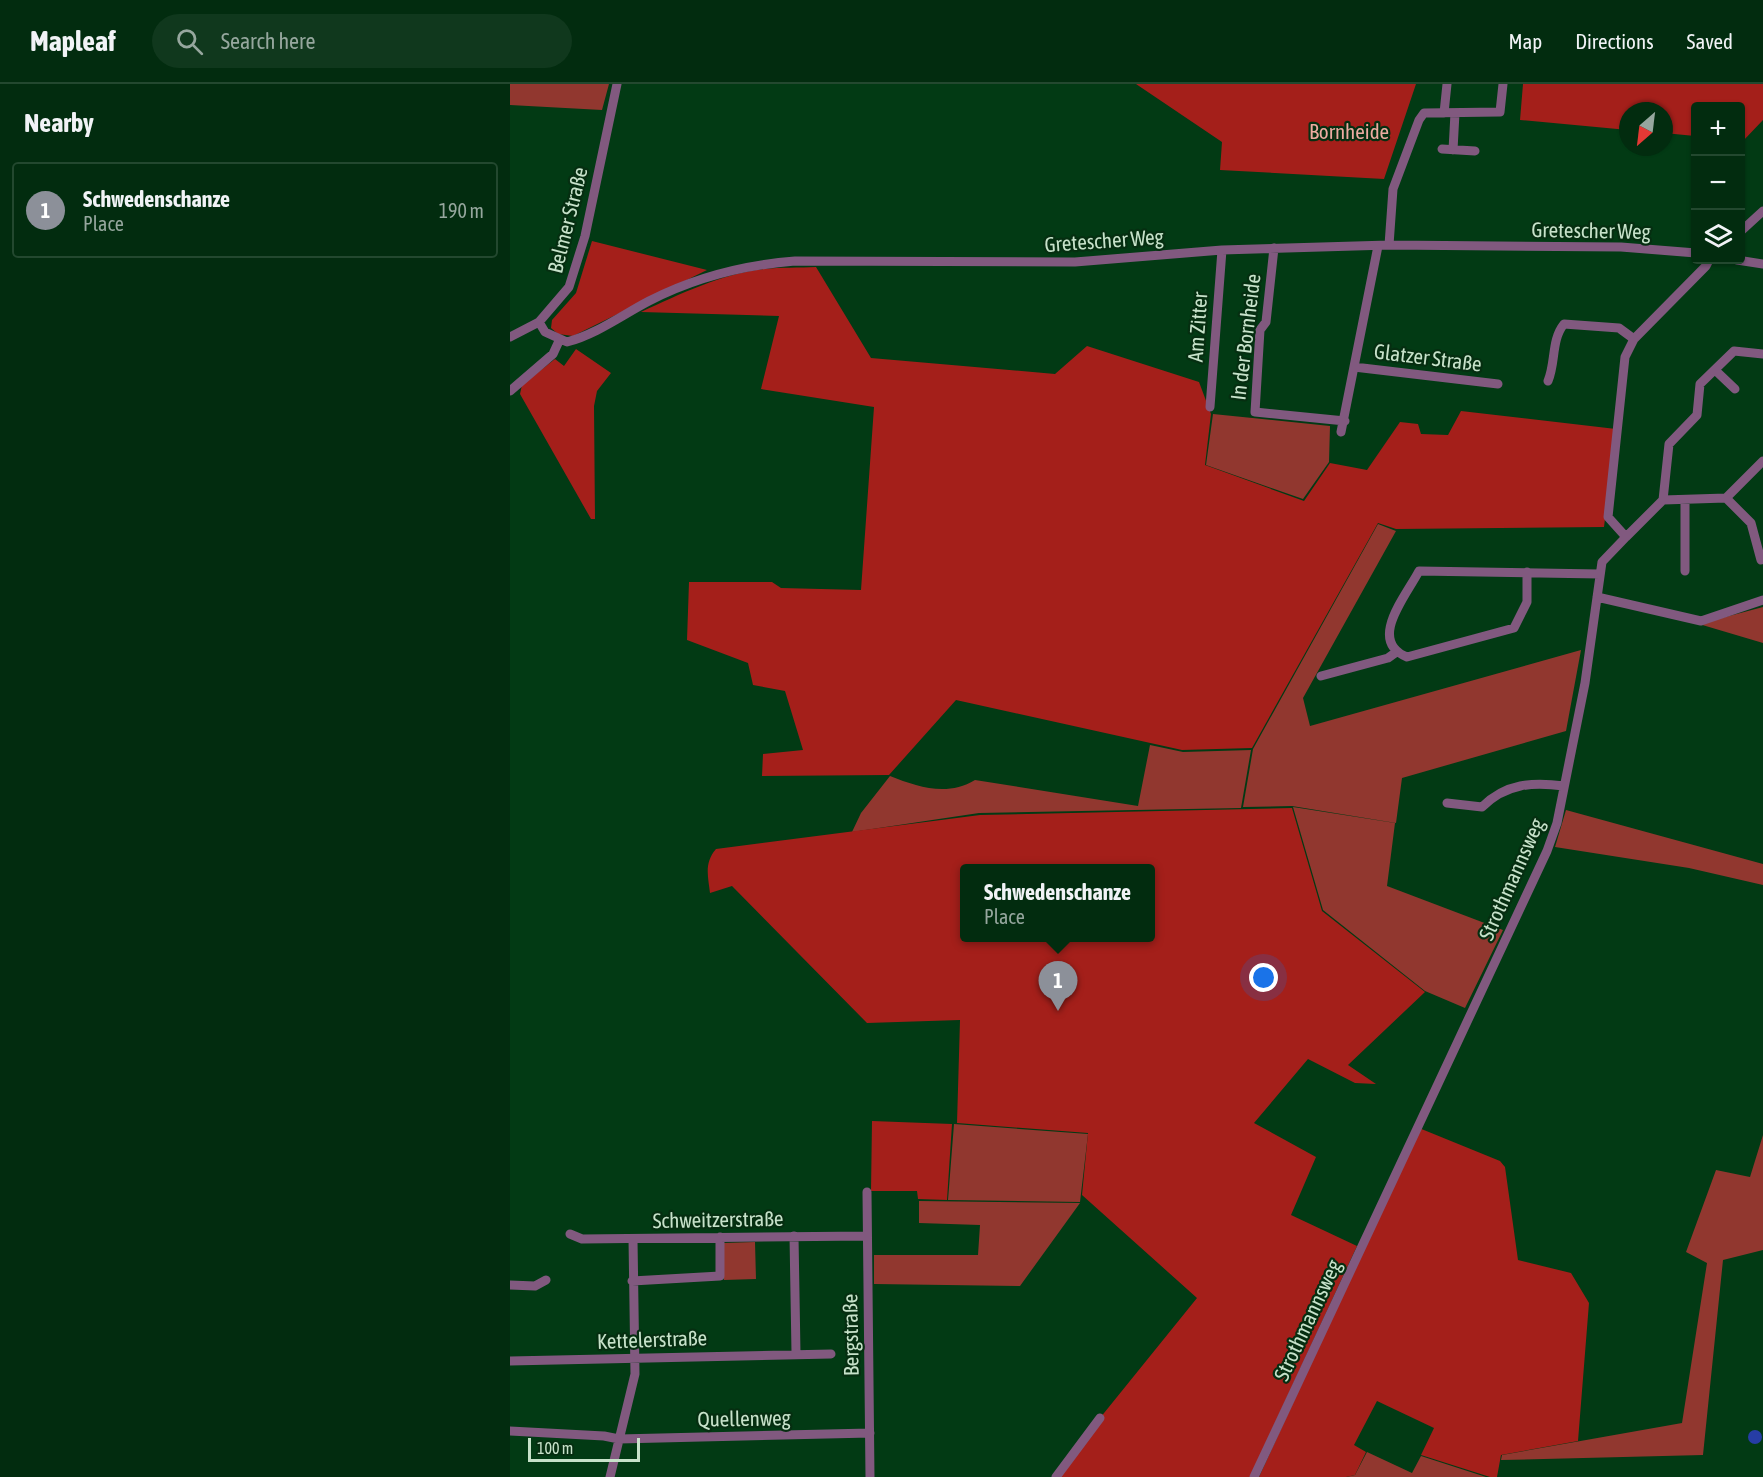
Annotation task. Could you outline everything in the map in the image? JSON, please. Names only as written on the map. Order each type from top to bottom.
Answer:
[{"type":"street","name":"Belmer Straße","points":[[510,337],[538,322],[569,287],[576,270],[617,84]]},
{"type":"street","points":[[1444,113],[1447,84]]},
{"type":"street","points":[[1389,245],[1393,189],[1419,120],[1424,113],[1500,112],[1503,84]]},
{"type":"street","points":[[1453,150],[1455,113]]},
{"type":"street","points":[[1442,149],[1475,151]]},
{"type":"street","points":[[1745,227],[1763,211]]},
{"type":"street","name":"Gretescher Weg","points":[[559,340],[578,339],[684,285],[751,266],[803,261],[1075,262],[1222,250],[1389,245],[1622,247],[1691,253]]},
{"type":"street","points":[[1341,432],[1378,246]]},
{"type":"street","name":"In der Bornheide","points":[[1274,248],[1266,322],[1260,330],[1255,412],[1345,421]]},
{"type":"street","name":"Am Zitter","points":[[1210,407],[1222,250]]},
{"type":"street","points":[[1745,261],[1763,264]]},
{"type":"street","points":[[1626,537],[1608,517],[1625,357],[1634,339],[1707,264]]},
{"type":"street","points":[[510,391],[553,354],[559,340],[545,332],[538,322]]},
{"type":"street","points":[[1548,381],[1552,371],[1557,333],[1564,324],[1619,328],[1634,339]]},
{"type":"street","points":[[1763,354],[1734,351],[1700,384],[1697,415],[1669,444],[1663,500],[1726,498],[1763,461]]},
{"type":"street","name":"Glatzer Straße","points":[[1354,367],[1498,384]]},
{"type":"street","points":[[1715,370],[1735,389]]},
{"type":"street","points":[[1726,498],[1751,523],[1761,560]]},
{"type":"street","name":"Strothmannsweg","points":[[1254,1477],[1547,851],[1557,823],[1585,682],[1602,562],[1663,500]]},
{"type":"street","points":[[1685,500],[1685,571]]},
{"type":"street","points":[[1527,572],[1527,602],[1514,628],[1407,657],[1395,653],[1389,643],[1388,629],[1419,571],[1527,572],[1600,574]]},
{"type":"street","points":[[1597,597],[1701,621],[1763,600]]},
{"type":"street","points":[[1321,676],[1388,658],[1395,653]]},
{"type":"street","points":[[1447,803],[1482,807],[1500,793],[1534,782],[1564,786]]},
{"type":"street","name":"Bergstraße","points":[[867,1192],[870,1477]]},
{"type":"street","name":"Schweitzerstraße","points":[[570,1234],[582,1239],[867,1236]]},
{"type":"street","points":[[795,1236],[795,1353]]},
{"type":"street","points":[[632,1281],[720,1276],[720,1237]]},
{"type":"street","points":[[610,1477],[635,1374],[633,1239]]},
{"type":"street","points":[[510,1285],[535,1286],[546,1280]]},
{"type":"street","name":"Kettelerstraße","points":[[510,1361],[831,1354]]},
{"type":"street","points":[[1056,1477],[1100,1418]]},
{"type":"street","name":"Quellenweg","points":[[510,1431],[604,1436],[619,1439],[870,1433]]},
{"type":"shaded area","points":[[510,84],[609,84],[602,110],[510,105]]},
{"type":"shaded area","points":[[1213,414],[1330,426],[1329,462],[1303,499],[1206,465]]},
{"type":"shaded area","points":[[1378,524],[1396,531],[1303,698],[1310,726],[1581,650],[1566,731],[1402,778],[1396,823],[1292,806],[1243,807],[1253,749]]},
{"type":"shaded area","points":[[1763,607],[1763,643],[1699,624]]},
{"type":"shaded area","points":[[1150,745],[1183,752],[1251,750],[1241,808],[979,813],[852,832],[861,813],[890,776],[922,787],[954,788],[975,780],[1138,806]]},
{"type":"shaded area","points":[[1293,807],[1395,823],[1387,886],[1503,930],[1465,1008],[1425,991],[1323,910]]},
{"type":"shaded area","points":[[1566,810],[1763,864],[1763,885],[1689,868],[1555,847]]},
{"type":"shaded area","points":[[954,1124],[1088,1134],[1080,1202],[948,1200]]},
{"type":"shaded area","points":[[1763,1135],[1763,1250],[1723,1260],[1703,1455],[1501,1460],[1502,1455],[1682,1423],[1707,1263],[1686,1252],[1716,1170],[1750,1177]]},
{"type":"shaded area","points":[[919,1201],[1080,1203],[1020,1286],[874,1284],[874,1255],[978,1255],[980,1225],[919,1223]]},
{"type":"shaded area","points":[[755,1242],[756,1279],[724,1280],[724,1243]]},
{"type":"shaded area","points":[[1752,1430],[1758,1430],[1762,1437],[1758,1444],[1752,1444],[1748,1440],[1748,1434]]},
{"type":"shaded area","points":[[1367,1452],[1412,1473],[1421,1456],[1486,1477],[1346,1477],[1355,1475]]},
{"type":"green space","name":"Bornheide","points":[[1136,84],[1416,84],[1384,179],[1220,170],[1222,142]]},
{"type":"green space","points":[[1523,84],[1763,84],[1763,120],[1745,139],[1745,102],[1691,102],[1691,136],[1673,134],[1673,102],[1619,102],[1619,129],[1520,120]]},
{"type":"green space","points":[[592,241],[707,270],[573,336],[558,334],[551,328],[552,320],[576,293]]},
{"type":"green space","points":[[816,267],[871,358],[1055,374],[1087,346],[1199,382],[1211,414],[1205,465],[1304,501],[1330,463],[1367,470],[1400,422],[1418,424],[1421,434],[1448,435],[1461,411],[1616,429],[1604,527],[1396,529],[1378,523],[1252,748],[1182,750],[956,700],[889,775],[762,776],[763,754],[803,750],[785,691],[753,685],[748,663],[687,640],[689,582],[772,582],[781,588],[861,590],[874,407],[761,389],[779,316],[641,312],[732,275],[764,269]]},
{"type":"green space","points":[[576,349],[611,373],[597,391],[594,406],[595,519],[591,519],[520,394],[522,385],[555,359],[564,366]]},
{"type":"green space","points":[[1292,808],[1322,911],[1425,992],[1348,1065],[1376,1084],[1355,1083],[1308,1059],[1254,1123],[1316,1157],[1291,1215],[1357,1246],[1250,1477],[1056,1477],[1100,1418],[1197,1298],[1082,1195],[1088,1133],[957,1123],[960,1020],[867,1023],[732,886],[710,893],[708,865],[716,849],[980,815]]},
{"type":"green space","points":[[872,1121],[952,1124],[947,1200],[918,1199],[917,1191],[871,1191]]},
{"type":"green space","points":[[1419,1128],[1500,1161],[1505,1167],[1518,1260],[1571,1273],[1589,1303],[1578,1441],[1501,1455],[1497,1477],[1490,1477],[1421,1455],[1434,1428],[1377,1401],[1354,1445],[1366,1452],[1355,1475],[1346,1477],[1259,1477]]},
{"type":"place","name":"Schwedenschanze","points":[[1058,1011]]}]
